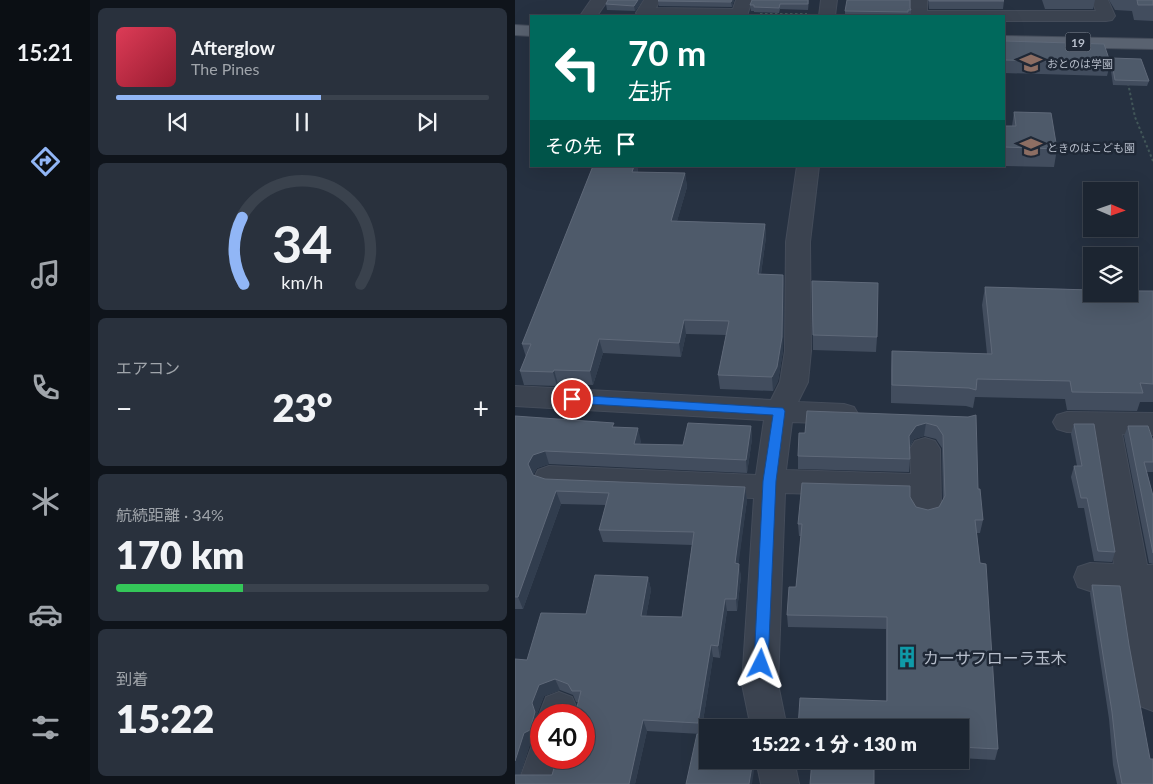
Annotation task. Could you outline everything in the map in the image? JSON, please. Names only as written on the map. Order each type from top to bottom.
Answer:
[{"type":"main road","points":[[515,30],[530,31]]},
{"type":"main road","name":"19","points":[[1009,41],[1153,44]]},
{"type":"street","points":[[589,15],[600,0]]},
{"type":"street","points":[[652,0],[645,13],[742,7]]},
{"type":"street","points":[[919,0],[919,15]]},
{"type":"street","points":[[930,15],[1009,8],[1106,16],[1100,0]]},
{"type":"street","points":[[1009,8],[1009,41]]},
{"type":"street","points":[[767,719],[760,684],[770,484],[779,411],[794,382],[796,366],[799,298],[798,242],[808,167]]},
{"type":"street","points":[[515,396],[779,411],[868,414]]},
{"type":"street","points":[[1067,422],[1153,424]]},
{"type":"street","points":[[1106,423],[1143,579],[1153,694]]},
{"type":"street","points":[[549,478],[770,484],[925,497],[925,449]]},
{"type":"street","points":[[1091,577],[1143,579]]},
{"type":"street","points":[[537,784],[542,769]]},
{"type":"street","points":[[777,769],[780,784]]},
{"type":"path","points":[[742,7],[828,10]]},
{"type":"path","points":[[1119,44],[1135,117],[1153,162]]},
{"type":"building","points":[[608,0],[638,0],[634,6],[606,4]]},
{"type":"building","points":[[659,0],[732,0],[731,2]]},
{"type":"building","points":[[752,0],[808,0],[808,4],[780,4],[779,8],[754,7],[754,5],[750,5]]},
{"type":"building","points":[[847,0],[910,0],[911,10],[908,10],[908,12],[845,11]]},
{"type":"building","points":[[1003,0],[1004,1],[929,1]]},
{"type":"building","points":[[1137,0],[1153,0],[1153,5],[1138,5]]},
{"type":"building","points":[[1005,41],[1104,44],[1110,62],[1005,60]]},
{"type":"building","points":[[1111,58],[1141,59],[1149,81],[1115,80]]},
{"type":"building","points":[[1014,112],[1051,113],[1057,149],[1005,147],[1005,126],[1016,126]]},
{"type":"building","points":[[593,167],[634,167],[632,172],[685,173],[671,221],[765,224],[758,274],[783,275],[782,337],[777,367],[772,377],[718,375],[729,321],[684,320],[679,343],[599,339],[590,371],[520,371],[531,344],[522,344]]},
{"type":"building","points":[[812,281],[878,283],[877,337],[813,335]]},
{"type":"building","points":[[985,287],[1083,290],[1083,302],[1138,302],[1138,291],[1153,291],[1153,384],[1140,383],[1143,393],[1072,392],[1070,381],[977,379],[976,390],[969,388],[892,385],[892,351],[992,354]]},
{"type":"building","points":[[807,411],[968,417],[976,415],[978,489],[980,489],[983,520],[975,520],[980,563],[986,564],[998,749],[969,747],[969,719],[799,719],[800,698],[887,701],[887,617],[787,615],[789,587],[796,587],[802,524],[798,524],[802,483],[910,486],[910,497],[916,507],[928,510],[939,507],[945,496],[943,435],[937,426],[926,423],[916,426],[909,436],[910,459],[798,456],[799,433],[805,433]]},
{"type":"building","points":[[515,416],[614,423],[612,427],[638,428],[634,444],[683,445],[688,423],[751,426],[746,460],[545,451],[533,455],[528,464],[533,475],[545,479],[745,487],[735,563],[739,564],[736,599],[725,599],[718,646],[711,645],[698,723],[643,720],[629,784],[515,784],[515,775],[552,775],[554,769],[595,769],[595,704],[578,704],[581,691],[572,691],[568,684],[555,679],[539,685],[532,704],[530,704],[530,730],[524,733],[515,761],[515,659],[527,660],[541,613],[586,614],[595,575],[648,577],[641,616],[682,617],[694,532],[599,530],[609,493],[556,491],[518,597],[515,597]]},
{"type":"building","points":[[1074,424],[1094,424],[1115,552],[1098,551],[1087,498],[1081,498],[1074,466],[1082,466]]},
{"type":"building","points":[[1128,426],[1148,426],[1153,441],[1153,462],[1144,462],[1153,496],[1153,553]]},
{"type":"building","points":[[1092,585],[1120,586],[1150,759],[1153,759],[1153,784],[1122,784]]},
{"type":"building","points":[[697,734],[699,734],[699,769],[752,769],[749,784],[686,784]]},
{"type":"building","points":[[811,769],[874,769],[874,784],[810,784]]},
{"type":"place","name":"おとのは学園","points":[[1031,63]]},
{"type":"place","name":"ときのはこども園","points":[[1031,147]]},
{"type":"place","name":"カーサフローラ玉木","points":[[907,657]]},
{"type":"route","points":[[572,399],[779,411],[770,481],[761,664]]}]
